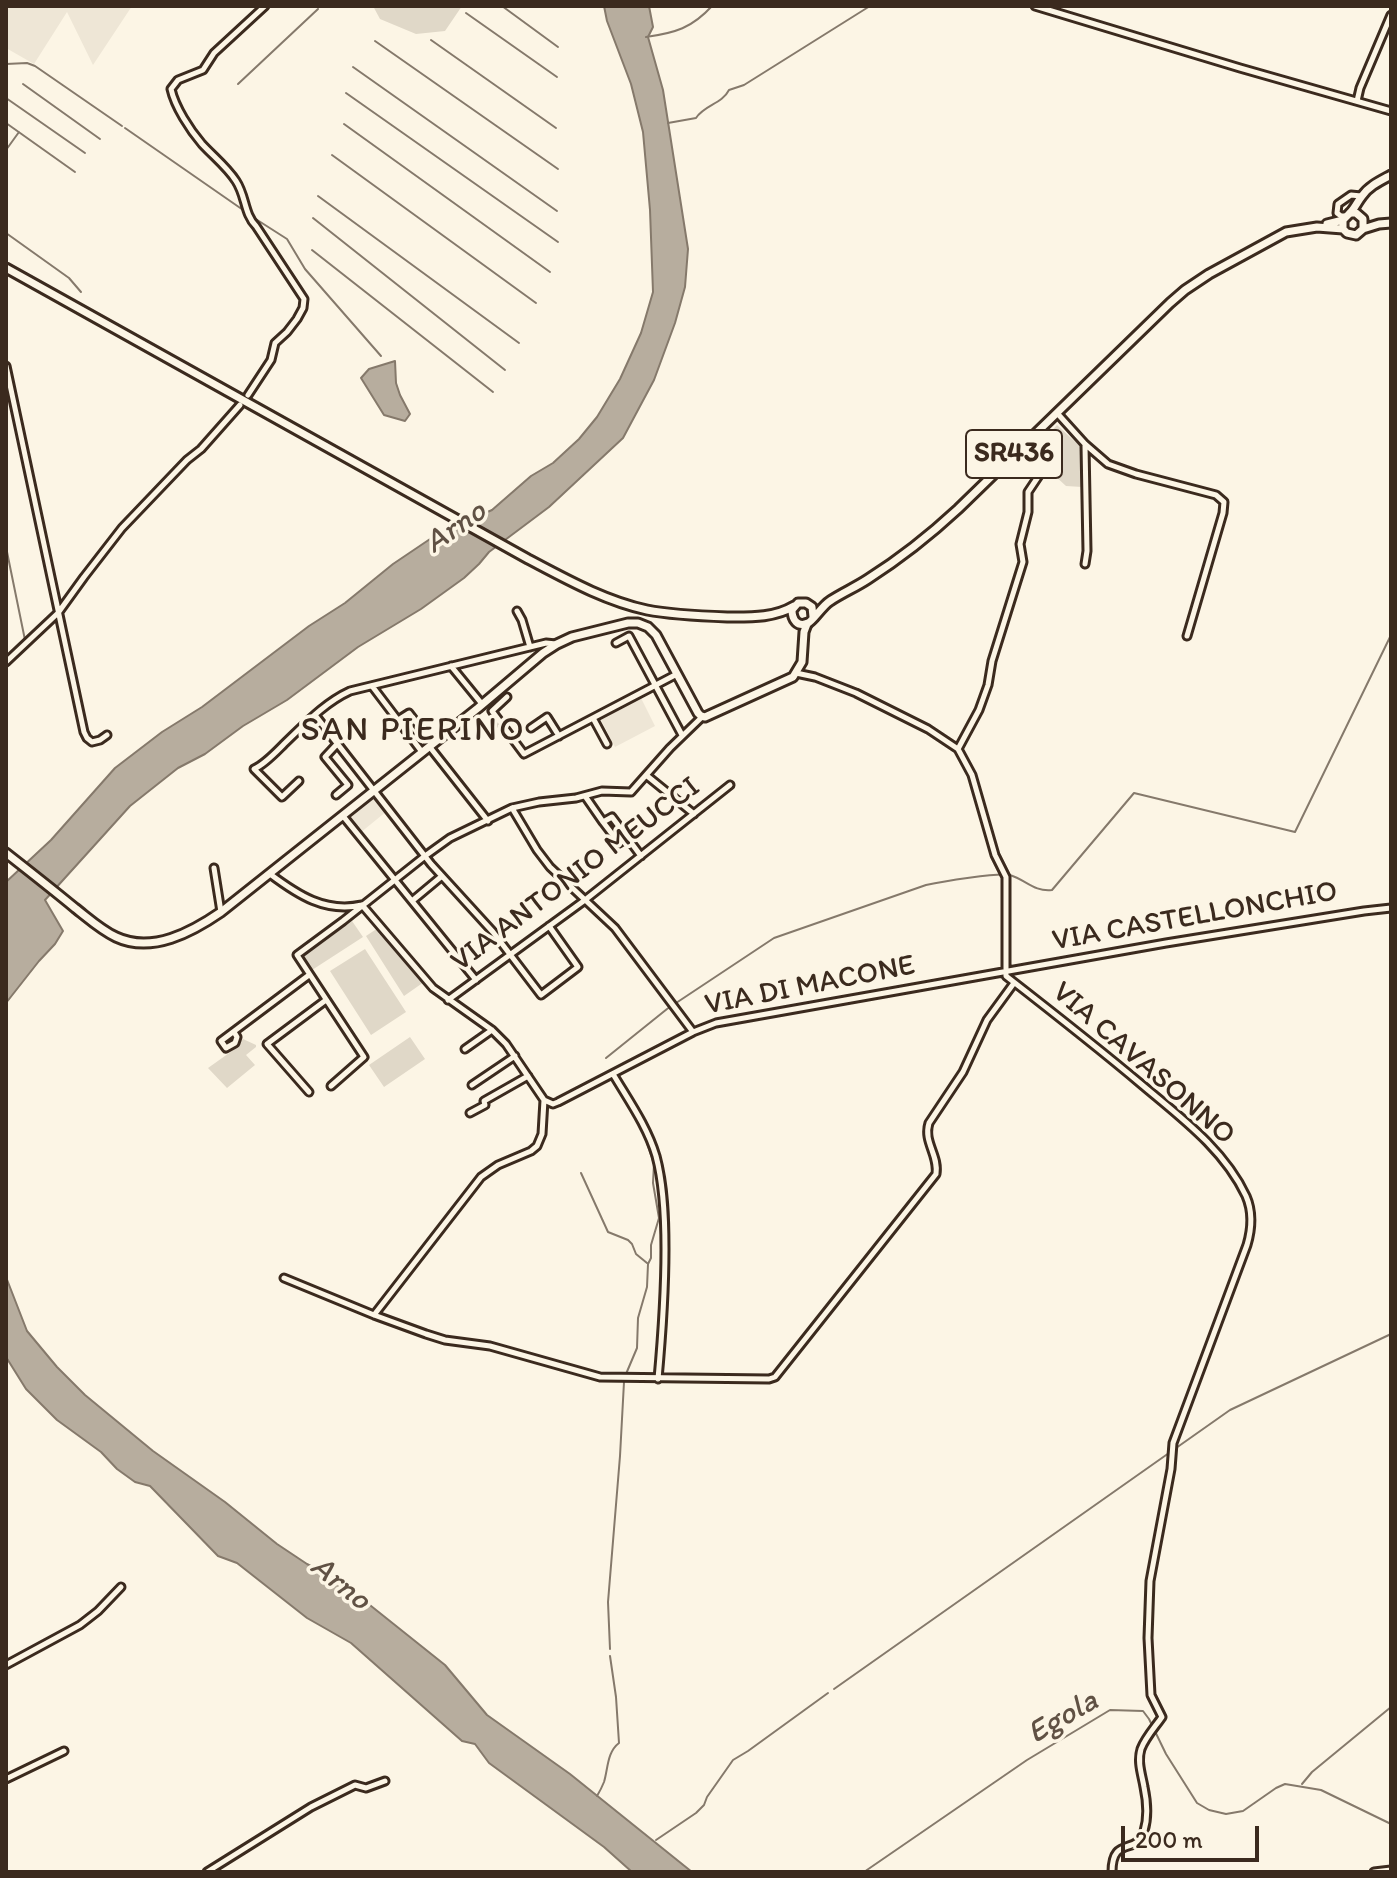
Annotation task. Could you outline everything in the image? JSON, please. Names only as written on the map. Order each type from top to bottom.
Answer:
[{"type":"main road","points":[[1345,220],[1372,186],[1391,175]]},
{"type":"main road","points":[[1361,197],[1359,210],[1363,229]]},
{"type":"main road","name":"SR436","points":[[6,268],[571,582],[651,610],[739,617],[774,615],[807,624],[830,601],[923,541],[1185,290],[1286,232],[1345,220],[1356,213],[1363,218],[1389,223]]},
{"type":"main road","name":"SR436","points":[[1345,220],[1347,233],[1353,235],[1373,225],[1389,223]]},
{"type":"main road","name":"SR436","points":[[774,615],[801,602],[816,604],[830,601]]},
{"type":"main road","points":[[808,604],[813,609],[813,617]]},
{"type":"main road","points":[[794,606],[792,615],[803,643]]},
{"type":"main road","points":[[6,853],[96,924],[120,939],[145,943],[162,941],[184,934],[221,912],[557,644],[585,633],[636,622],[646,626],[654,632],[699,714],[708,717],[796,673],[802,662],[807,624]]},
{"type":"street","points":[[248,395],[271,360],[275,343],[297,319],[304,299],[248,213],[235,178],[200,142],[171,89],[178,80],[203,70],[214,53],[265,6]]},
{"type":"street","points":[[1035,6],[1391,111]]},
{"type":"street","points":[[1357,101],[1391,15]]},
{"type":"street","points":[[1345,220],[1337,213],[1338,204],[1351,195],[1361,197]]},
{"type":"street","points":[[6,366],[84,732],[92,742],[107,735]]},
{"type":"street","points":[[6,662],[58,613],[122,528],[240,405]]},
{"type":"street","points":[[1057,412],[1085,444],[1108,464],[1216,495],[1224,502],[1187,636]]},
{"type":"street","points":[[958,749],[979,710],[988,685],[992,661],[1023,562],[1020,544],[1028,512],[1028,492],[1042,471],[1025,453],[1037,439],[1032,436]]},
{"type":"street","points":[[1085,444],[1085,564]]},
{"type":"street","points":[[517,611],[530,647]]},
{"type":"street","points":[[616,643],[629,636],[682,735]]},
{"type":"street","points":[[299,781],[282,797],[254,769],[336,698],[350,691],[451,666],[546,643],[557,644]]},
{"type":"street","points":[[451,666],[482,704]]},
{"type":"street","points":[[796,673],[856,693],[928,729],[958,749],[972,775],[995,855],[1005,874],[1006,972]]},
{"type":"street","points":[[507,697],[492,711],[526,758],[559,736],[677,674]]},
{"type":"street","points":[[372,686],[422,752]]},
{"type":"street","points":[[398,720],[409,713],[488,821]]},
{"type":"street","points":[[315,715],[425,856],[493,932],[541,995],[578,967],[549,926]]},
{"type":"street","points":[[531,728],[547,717],[559,736]]},
{"type":"street","points":[[331,1086],[364,1057],[297,955],[450,838],[523,804],[568,800],[602,791],[631,792],[702,717]]},
{"type":"street","points":[[593,718],[607,744]]},
{"type":"street","points":[[336,795],[348,785],[325,757],[338,743]]},
{"type":"street","points":[[646,775],[694,814]]},
{"type":"street","name":"VIA ANTONIO MEUCCI","points":[[448,1000],[585,900],[730,785]]},
{"type":"street","points":[[585,796],[619,843],[627,838]]},
{"type":"street","points":[[512,808],[550,867],[615,928],[693,1032]]},
{"type":"street","points":[[342,815],[476,980]]},
{"type":"street","points":[[603,822],[612,817],[641,856]]},
{"type":"street","points":[[214,868],[221,912]]},
{"type":"street","points":[[270,874],[297,894],[334,907],[362,905]]},
{"type":"street","points":[[412,901],[442,876]]},
{"type":"street","points":[[362,905],[427,982],[506,1044],[544,1100],[542,1134],[537,1146],[481,1177],[374,1315]]},
{"type":"street","points":[[334,907],[343,921]]},
{"type":"street","name":"VIA CASTELLONCHIO","points":[[1006,972],[1391,908]]},
{"type":"street","name":"VIA CAVASONNO","points":[[1006,972],[1014,983],[1079,1032],[1195,1130],[1228,1166],[1247,1199],[1251,1222],[1247,1245],[1173,1443],[1150,1581],[1148,1638],[1151,1695],[1162,1717],[1141,1748],[1146,1802],[1144,1833],[1137,1842],[1116,1852],[1112,1872]]},
{"type":"street","name":"VIA DI MACONE","points":[[544,1100],[553,1104],[558,1102],[716,1023],[1006,972]]},
{"type":"street","points":[[234,1032],[309,975]]},
{"type":"street","points":[[284,1278],[445,1340],[490,1346],[600,1377],[775,1377],[936,1174],[936,1159],[927,1139],[929,1123],[963,1072],[987,1020],[1014,983]]},
{"type":"street","points":[[309,1092],[267,1044],[326,1000]]},
{"type":"street","points":[[465,1049],[492,1030]]},
{"type":"street","points":[[472,1085],[515,1056]]},
{"type":"street","points":[[613,1074],[646,1129],[659,1173],[665,1216],[665,1305],[658,1379]]},
{"type":"street","points":[[470,1113],[485,1105],[484,1101],[528,1076]]},
{"type":"street","points":[[6,1665],[80,1625],[121,1587]]},
{"type":"street","points":[[6,1779],[64,1751]]},
{"type":"street","points":[[207,1872],[316,1804],[355,1785],[366,1788],[385,1781]]},
{"type":"street","points":[[1374,1872],[1391,1870]]},
{"type":"shaded area","points":[[6,6],[132,6],[93,65],[67,12],[34,64],[6,48]]},
{"type":"shaded area","points":[[373,6],[462,6],[445,31],[416,34],[380,19]]},
{"type":"shaded area","points":[[1057,425],[1082,448],[1082,487],[1066,486],[1031,454]]},
{"type":"shaded area","points":[[640,696],[655,726],[615,747],[600,718]]},
{"type":"shaded area","points":[[374,796],[387,811],[360,833],[347,817]]},
{"type":"shaded area","points":[[352,921],[363,937],[312,970],[303,957]]},
{"type":"shaded area","points":[[378,928],[424,982],[404,996],[366,936]]},
{"type":"shaded area","points":[[365,949],[406,1012],[371,1035],[330,971]]},
{"type":"shaded area","points":[[410,1037],[425,1059],[384,1087],[369,1065]]},
{"type":"shaded area","points":[[243,1039],[256,1045],[246,1055],[255,1065],[227,1088],[208,1068],[239,1046]]},
{"type":"water","name":"Arno","points":[[604,6],[649,6],[653,27],[648,37],[663,90],[688,249],[685,287],[675,323],[654,380],[623,438],[549,507],[489,552],[464,578],[421,609],[358,647],[287,700],[243,726],[205,754],[178,768],[130,806],[45,900],[63,931],[6,1003],[6,882],[51,840],[115,768],[345,603],[393,564],[436,535],[492,510],[579,439],[597,417],[620,379],[641,333],[653,292],[650,210],[643,132],[631,84]]},
{"type":"water","points":[[395,361],[396,383],[410,414],[405,421],[384,415],[361,378],[369,369]]},
{"type":"water","name":"Arno","points":[[6,1277],[27,1331],[85,1395],[153,1451],[277,1544],[341,1582],[445,1665],[487,1715],[570,1774],[692,1872],[632,1872],[604,1847],[489,1763],[475,1744],[462,1741],[351,1643],[307,1618],[237,1563],[218,1556],[150,1486],[135,1482],[57,1420],[26,1389],[6,1357]]},
{"type":"waterway","points":[[502,6],[558,47]]},
{"type":"waterway","points":[[646,37],[682,28],[697,20],[712,6]]},
{"type":"waterway","points":[[668,123],[696,118],[729,90],[744,85],[870,6]]},
{"type":"waterway","points":[[238,84],[318,9]]},
{"type":"waterway","points":[[466,13],[557,77]]},
{"type":"waterway","points":[[431,40],[556,128]]},
{"type":"waterway","points":[[375,41],[558,169]]},
{"type":"waterway","points":[[6,64],[27,63],[35,66],[122,126]]},
{"type":"waterway","points":[[353,67],[557,211]]},
{"type":"waterway","points":[[23,84],[100,139]]},
{"type":"waterway","points":[[346,93],[558,242]]},
{"type":"waterway","points":[[6,98],[85,153]]},
{"type":"waterway","points":[[6,123],[75,172]]},
{"type":"waterway","points":[[344,124],[550,272]]},
{"type":"waterway","points":[[125,128],[246,212]]},
{"type":"waterway","points":[[6,150],[19,132]]},
{"type":"waterway","points":[[332,155],[536,303]]},
{"type":"waterway","points":[[318,196],[519,343]]},
{"type":"waterway","points":[[251,216],[287,239],[305,269],[381,356]]},
{"type":"waterway","points":[[313,218],[505,370]]},
{"type":"waterway","points":[[6,233],[69,278],[81,292]]},
{"type":"waterway","points":[[312,250],[493,392]]},
{"type":"waterway","points":[[6,380],[28,480]]},
{"type":"waterway","points":[[6,547],[25,640]]},
{"type":"waterway","points":[[606,1058],[667,1009],[774,938],[926,885],[943,882],[1004,874],[1040,889],[1052,890],[1134,793],[1295,832],[1391,635]]},
{"type":"waterway","points":[[6,650],[7,654]]},
{"type":"waterway","points":[[626,1374],[637,1348],[638,1318],[647,1287],[651,1245],[659,1218],[653,1183],[654,1164],[645,1137]]},
{"type":"waterway","points":[[581,1173],[608,1232],[628,1240],[636,1254],[647,1263]]},
{"type":"waterway","points":[[834,1689],[1230,1410],[1391,1334]]},
{"type":"waterway","points":[[610,1649],[608,1602],[624,1382]]},
{"type":"waterway","points":[[597,1796],[610,1756],[619,1743],[610,1656]]},
{"type":"waterway","points":[[656,1840],[704,1805],[733,1760],[828,1693]]},
{"type":"waterway","points":[[1302,1784],[1312,1772],[1391,1707]]},
{"type":"waterway","name":"Egola","points":[[864,1872],[1027,1760],[1110,1710],[1143,1711],[1197,1803],[1209,1810],[1226,1814],[1243,1811],[1285,1784],[1321,1790],[1391,1824]]},
{"type":"district","name":"SAN PIERINO","points":[[413,731]]}]
